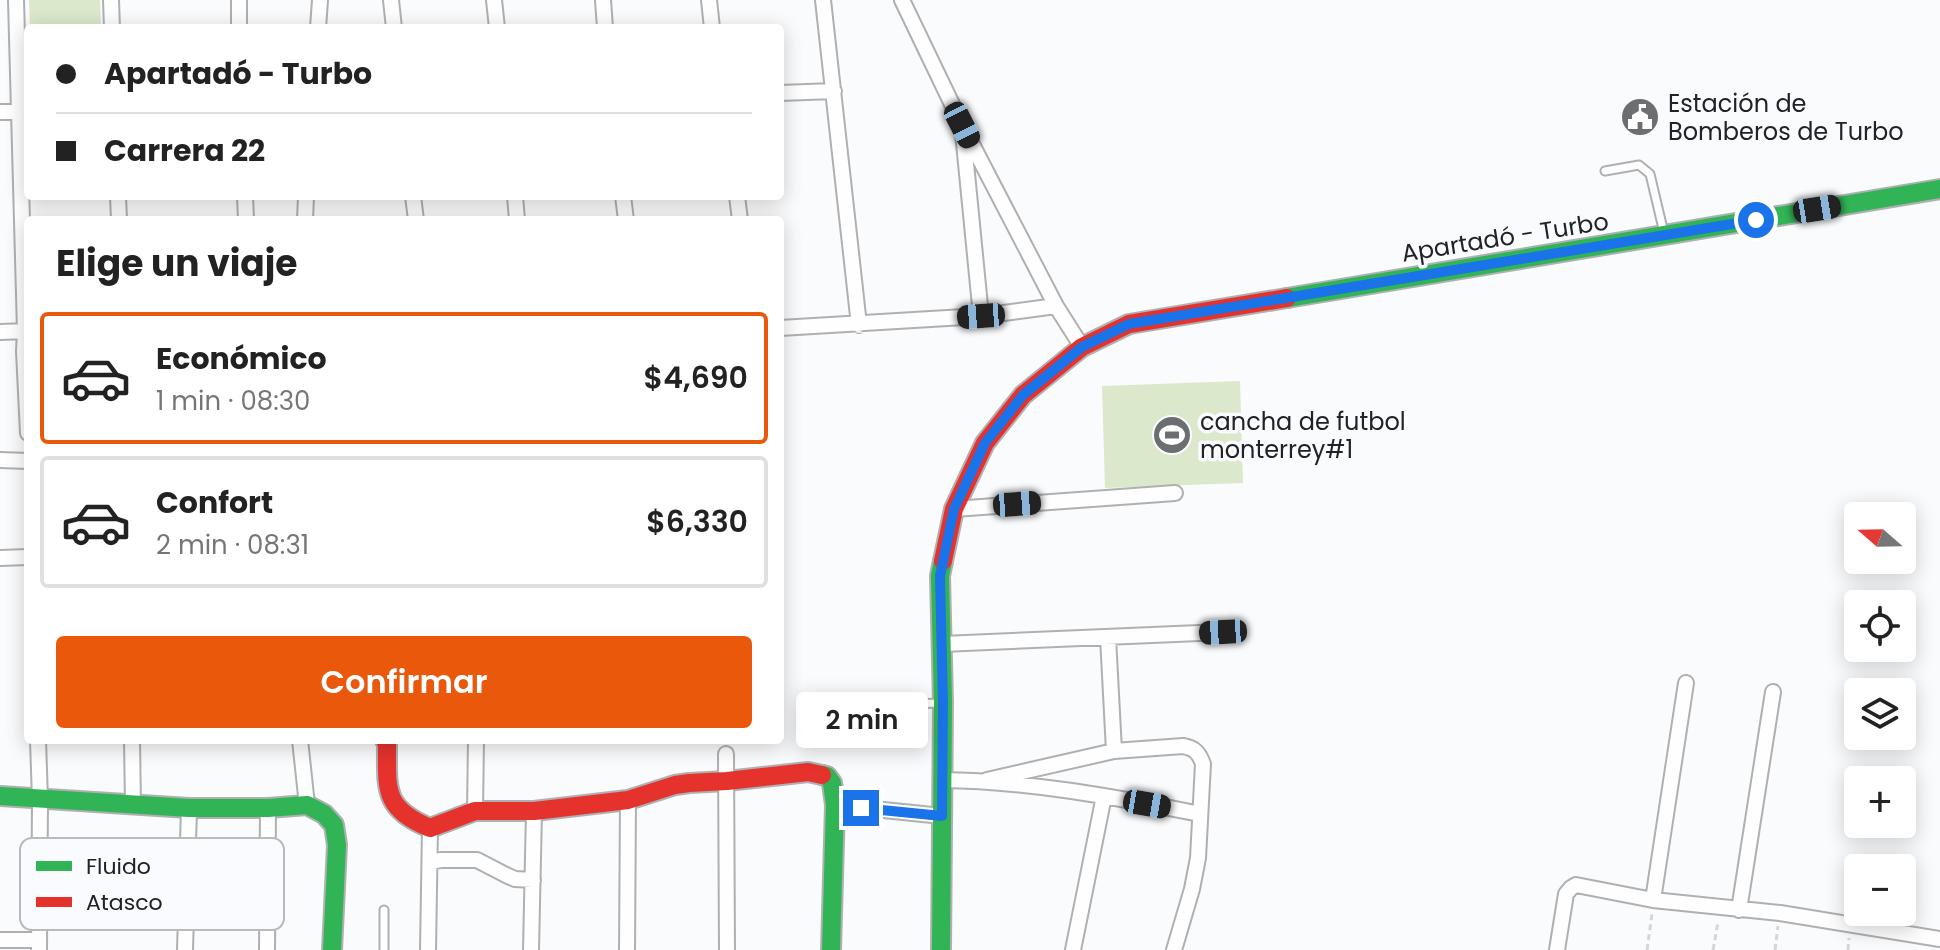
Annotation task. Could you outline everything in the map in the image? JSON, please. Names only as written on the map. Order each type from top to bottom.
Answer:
[{"type":"main road","name":"Apartadó - Turbo","points":[[941,950],[943,703],[940,576],[954,509],[985,443],[1023,395],[1082,347],[1129,324],[1940,189]]},
{"type":"main road","points":[[387,744],[388,791],[393,806],[409,820],[430,828],[475,811],[534,811],[628,800],[675,785],[808,772],[827,776],[832,783],[835,805],[831,950]]},
{"type":"main road","points":[[0,796],[189,808],[307,805],[324,814],[334,825],[337,845],[332,950]]},
{"type":"street","points":[[16,0],[24,167]]},
{"type":"street","points":[[111,0],[112,24]]},
{"type":"street","points":[[239,0],[239,24]]},
{"type":"street","points":[[318,24],[320,0]]},
{"type":"street","points":[[391,0],[394,24]]},
{"type":"street","points":[[494,0],[497,24]]},
{"type":"street","points":[[603,0],[605,24]]},
{"type":"street","points":[[709,0],[712,24]]},
{"type":"street","points":[[823,0],[859,325]]},
{"type":"street","points":[[902,0],[962,125],[1056,306],[1082,347]]},
{"type":"street","points":[[784,93],[834,91]]},
{"type":"street","points":[[0,112],[23,112]]},
{"type":"street","points":[[962,125],[981,316]]},
{"type":"street","points":[[784,328],[981,316],[1056,306]]},
{"type":"street","points":[[0,332],[24,331]]},
{"type":"street","points":[[0,460],[24,461]]},
{"type":"street","points":[[954,509],[1175,493]]},
{"type":"street","points":[[0,558],[24,557]]},
{"type":"street","points":[[942,644],[1223,632]]},
{"type":"street","points":[[1108,637],[1114,751]]},
{"type":"street","points":[[1653,900],[1686,683]]},
{"type":"street","points":[[1739,910],[1773,692]]},
{"type":"street","points":[[38,744],[40,838]]},
{"type":"street","points":[[132,744],[133,805]]},
{"type":"street","points":[[300,744],[307,805]]},
{"type":"street","points":[[475,811],[476,744]]},
{"type":"street","points":[[987,780],[1114,751],[1183,746],[1200,754],[1203,764],[1198,858],[1174,950]]},
{"type":"street","points":[[726,754],[727,950]]},
{"type":"street","points":[[942,780],[987,780],[1104,796],[1200,814]]},
{"type":"street","points":[[1073,950],[1104,796]]},
{"type":"street","points":[[627,950],[628,800]]},
{"type":"street","points":[[835,805],[942,816]]},
{"type":"street","points":[[188,838],[189,808]]},
{"type":"street","points":[[268,808],[268,838]]},
{"type":"street","points":[[531,950],[534,811]]},
{"type":"street","points":[[428,950],[430,828]]},
{"type":"street","points":[[430,862],[477,860],[515,879],[533,880]]},
{"type":"street","points":[[1557,950],[1566,894],[1576,885],[1653,900],[1780,913],[1915,943],[1940,939]]},
{"type":"street","points":[[185,950],[186,930]]},
{"type":"street","points":[[267,930],[267,950]]},
{"type":"street","points":[[0,940],[39,945]]},
{"type":"lane","points":[[1605,171],[1639,165],[1646,169],[1650,174],[1664,235]]},
{"type":"lane","points":[[884,705],[943,703]]},
{"type":"lane","points":[[384,910],[384,950]]},
{"type":"path","points":[[1647,950],[1653,900]]},
{"type":"path","points":[[1713,950],[1720,908]]},
{"type":"path","points":[[1775,950],[1780,913]]},
{"type":"green space","points":[[29,0],[100,0],[101,24],[30,24]]},
{"type":"green space","name":"cancha de futbol monterrey#1","points":[[1240,381],[1243,483],[1105,488],[1102,386]]},
{"type":"traffic: fast","points":[[1287,298],[1940,189]]},
{"type":"traffic: fast","points":[[941,950],[943,703],[940,576],[943,561]]},
{"type":"traffic: fast","points":[[822,775],[832,783],[835,805],[831,950]]},
{"type":"traffic: fast","points":[[0,796],[189,808],[307,805],[324,814],[334,825],[337,845],[332,950]]},
{"type":"traffic: jam","points":[[943,561],[954,509],[985,443],[1023,395],[1082,347],[1129,324],[1287,298]]},
{"type":"traffic: jam","points":[[387,744],[391,796],[403,813],[430,828],[475,811],[534,811],[628,800],[689,783],[808,772],[822,775]]},
{"type":"place","name":"Estación de Bomberos de Turbo","points":[[1640,117]]},
{"type":"place","name":"cancha de futbol monterrey#1","points":[[1172,435]]},
{"type":"route","points":[[861,808],[942,816],[940,576],[954,509],[985,443],[1023,395],[1082,347],[1129,324],[1756,220]]}]
